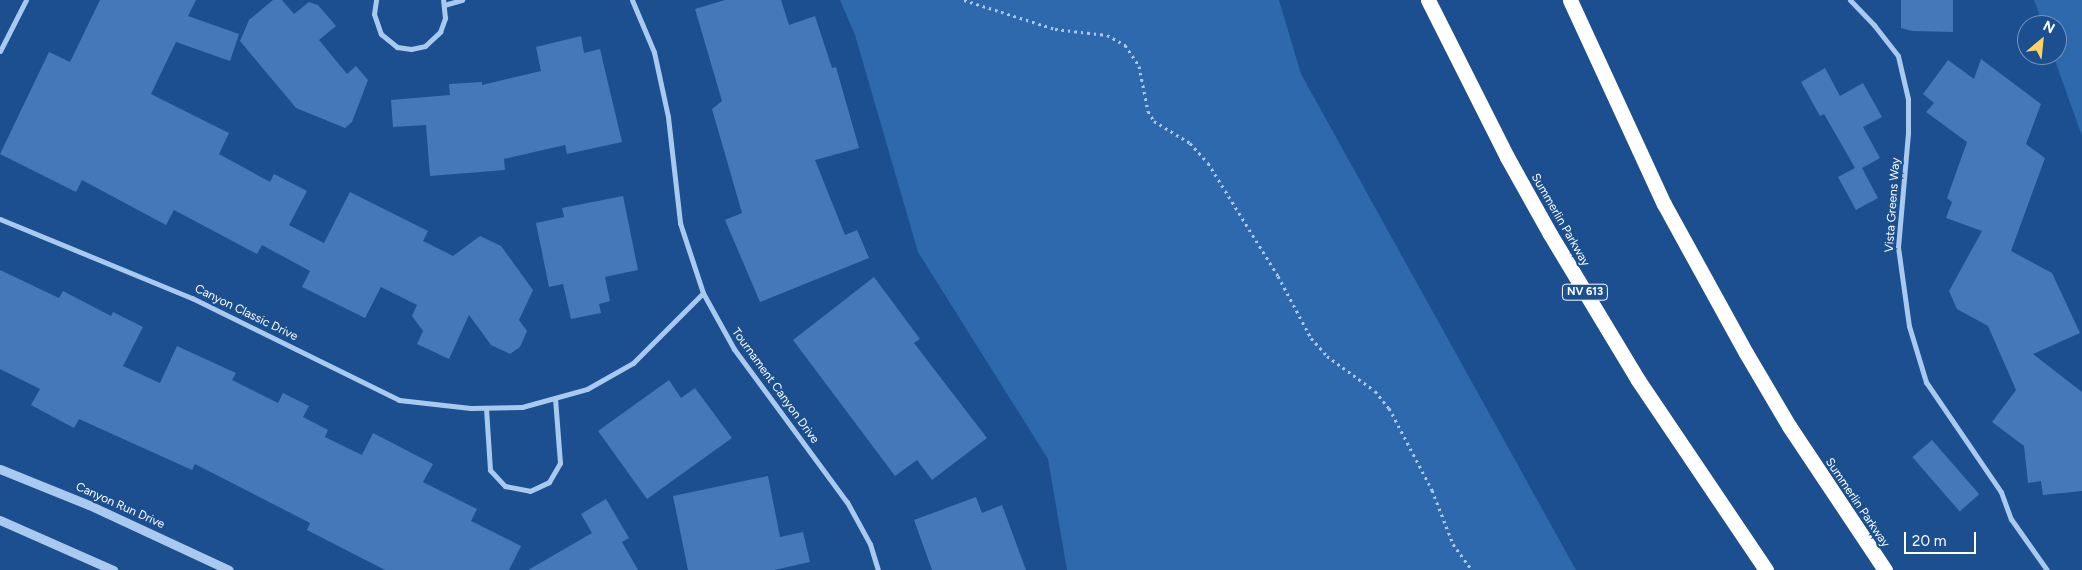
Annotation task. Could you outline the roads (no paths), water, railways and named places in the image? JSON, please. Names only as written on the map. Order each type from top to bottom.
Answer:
[{"type":"highway","name":"Summerlin Parkway","points":[[1428,0],[1506,157],[1550,234],[1638,380],[1766,570]]},
{"type":"highway","name":"Summerlin Parkway","points":[[1570,0],[1664,204],[1736,336],[1789,426],[1885,570]]},
{"type":"street","points":[[0,51],[26,0]]},
{"type":"street","points":[[376,0],[374,14],[377,28],[391,43],[404,48],[424,46],[436,37],[443,25],[444,2],[462,0]]},
{"type":"street","name":"Tournament Canyon Drive","points":[[632,0],[654,52],[668,117],[680,223],[703,294],[734,349],[847,502],[870,544],[878,570]]},
{"type":"street","name":"Vista Greens Way","points":[[1850,0],[1874,25],[1898,56],[1908,99],[1908,133],[1898,247],[1909,326],[1926,382],[2001,492],[2011,519],[2047,570]]},
{"type":"street","name":"Canyon Classic Drive","points":[[0,219],[192,298],[399,400],[486,408],[522,407],[587,389],[633,363],[703,294]]},
{"type":"street","points":[[486,408],[490,470],[505,486],[530,491],[549,482],[560,463],[555,398]]},
{"type":"street","name":"Canyon Run Drive","points":[[0,469],[90,505],[229,570]]},
{"type":"street","points":[[0,520],[113,570]]}]
